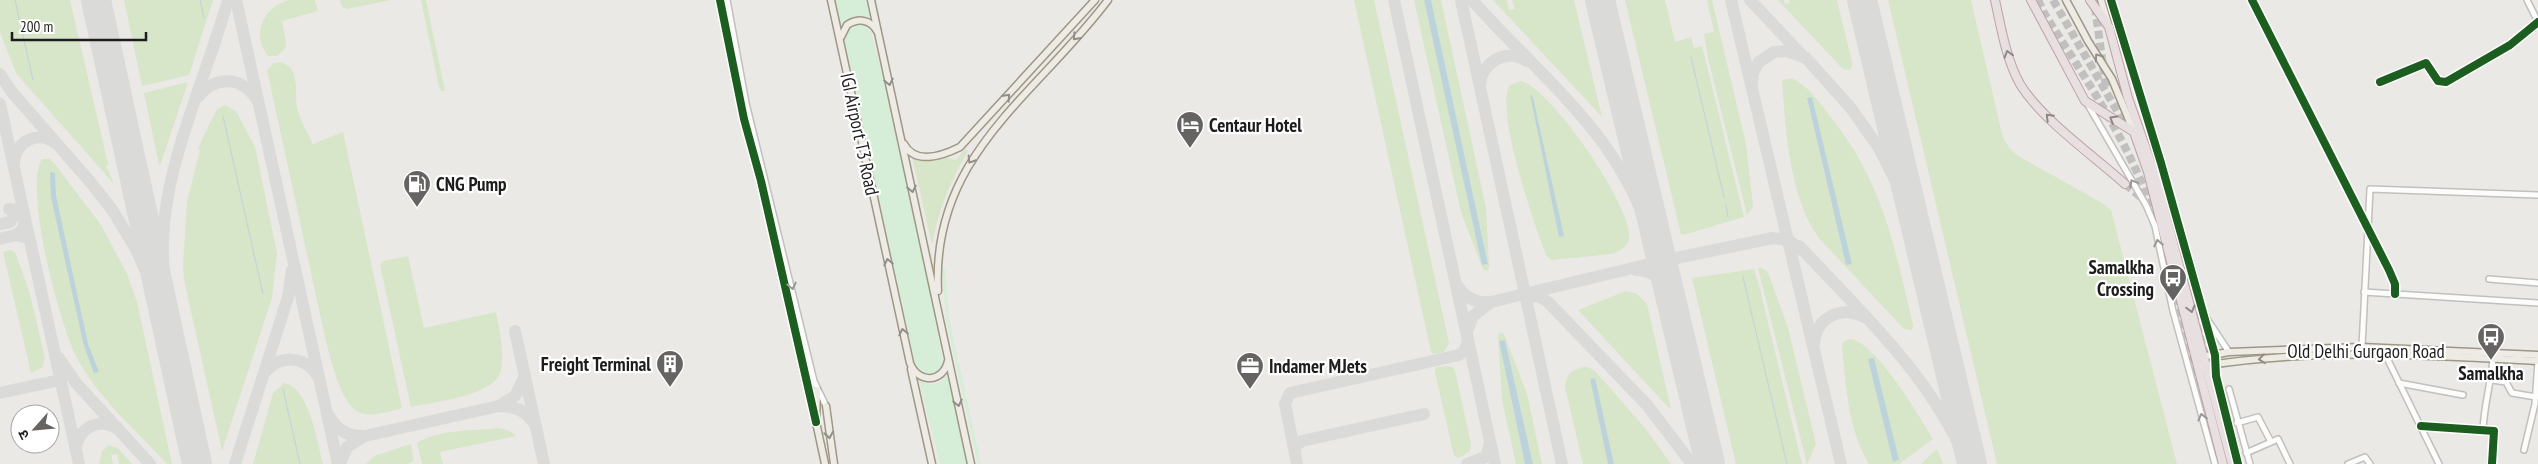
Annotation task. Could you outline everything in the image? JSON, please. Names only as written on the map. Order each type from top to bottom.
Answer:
[{"type":"highway","points":[[1995,0],[2012,67],[2030,98],[2125,184]]},
{"type":"highway","points":[[2031,0],[2087,103],[2134,132],[2148,172],[2223,464]]},
{"type":"highway","points":[[2090,0],[2109,27],[2135,121],[2154,171],[2232,464]]},
{"type":"main road","name":"IGI Airport T3 Road","points":[[832,0],[910,363]]},
{"type":"main road","points":[[871,0],[971,464]]},
{"type":"main road","points":[[902,141],[908,151],[921,157],[933,156],[960,147],[1095,0]]},
{"type":"main road","points":[[939,312],[938,254],[946,214],[960,179],[992,131],[1108,0]]},
{"type":"main road","points":[[2066,0],[2088,41],[2112,79],[2134,132]]},
{"type":"main road","points":[[2101,0],[2109,27]]},
{"type":"main road","points":[[841,43],[843,30],[847,25],[859,20],[872,24],[879,35]]},
{"type":"main road","name":"Old Delhi Gurgaon Road","points":[[2195,358],[2228,352],[2362,347],[2387,351],[2538,361]]},
{"type":"main road","name":"Old Delhi Gurgaon Road","points":[[2197,367],[2274,358],[2387,351],[2538,355]]},
{"type":"main road","points":[[910,363],[916,374],[927,379],[933,379],[944,372],[947,367],[948,355]]},
{"type":"main road","points":[[910,363],[932,464]]},
{"type":"main road","points":[[817,390],[816,422],[825,464]]},
{"type":"main road","points":[[826,406],[834,464]]},
{"type":"street","points":[[720,0],[744,119],[761,181],[816,422]]},
{"type":"street","points":[[727,0],[746,103],[817,390],[826,406]]},
{"type":"street","points":[[2110,0],[2161,162],[2199,304],[2215,355],[2216,376],[2238,464]]},
{"type":"street","points":[[2252,0],[2390,270],[2395,284],[2395,294]]},
{"type":"street","points":[[2380,82],[2426,62],[2438,81],[2446,82],[2510,45],[2538,22],[2527,0]]},
{"type":"street","points":[[2087,103],[2146,205],[2155,226],[2173,311],[2215,464]]},
{"type":"street","points":[[2362,347],[2369,192],[2372,189],[2538,195]]},
{"type":"street","points":[[2489,279],[2538,283]]},
{"type":"street","points":[[2364,292],[2538,304]]},
{"type":"street","points":[[2199,304],[2228,352]]},
{"type":"street","points":[[2387,351],[2400,383],[2439,464]]},
{"type":"street","points":[[2483,430],[2484,409],[2492,380],[2493,359]]},
{"type":"street","points":[[2524,450],[2536,402],[2538,361]]},
{"type":"street","points":[[2492,380],[2506,383],[2512,393],[2536,402]]},
{"type":"street","points":[[2400,383],[2463,395]]},
{"type":"street","points":[[2229,389],[2250,464]]},
{"type":"street","points":[[2237,423],[2258,416],[2271,442]]},
{"type":"street","points":[[2421,426],[2494,431],[2492,464]]},
{"type":"street","points":[[2246,453],[2279,439],[2290,464]]},
{"type":"street","points":[[2348,464],[2365,457],[2370,464]]},
{"type":"green space","points":[[0,0],[70,0],[108,164],[106,166],[114,184],[16,73],[0,32]]},
{"type":"green space","points":[[124,0],[213,0],[189,75],[142,86]]},
{"type":"green space","points":[[290,0],[315,0],[318,11],[282,21],[286,42],[285,49],[277,56],[268,56],[260,39],[260,30],[263,22],[273,8]]},
{"type":"green space","points":[[340,0],[391,0],[347,9],[342,7]]},
{"type":"green space","points":[[421,0],[426,0],[445,91],[441,91],[439,87]]},
{"type":"green space","points":[[834,0],[867,0],[871,18],[855,16],[840,24]]},
{"type":"green space","points":[[1354,0],[1374,0],[1449,343],[1444,352],[1434,354],[1431,352]]},
{"type":"green space","points":[[1414,0],[1424,0],[1483,265],[1488,263],[1431,0],[1441,0],[1486,208],[1489,267],[1488,271],[1483,269],[1461,212]]},
{"type":"green space","points":[[1493,0],[1507,0],[1509,10],[1515,9],[1512,0],[1574,0],[1602,117]]},
{"type":"green space","points":[[1625,0],[1665,0],[1675,42],[1691,37],[1694,48],[1702,46],[1744,217],[1681,234]]},
{"type":"green space","points":[[1707,0],[1712,0],[1746,144],[1753,206],[1747,215],[1708,58],[1704,34],[1714,32]]},
{"type":"green space","points":[[1778,0],[1784,0],[1785,4],[1790,3],[1789,0],[1837,0],[1852,62],[1851,69],[1846,70],[1842,68]]},
{"type":"green space","points":[[1888,0],[1971,0],[2003,138],[2010,149],[2020,157],[2102,203],[2111,210],[2177,464],[1997,464]]},
{"type":"green space","points":[[860,23],[871,32],[886,88],[931,294],[943,365],[937,373],[933,374],[925,373],[915,363],[844,39],[849,28]]},
{"type":"green space","points":[[279,62],[287,65],[294,75],[298,112],[313,144],[343,132],[402,408],[378,414],[364,414],[356,410],[343,393],[333,369],[267,70],[274,63]]},
{"type":"green space","points":[[1791,78],[1812,94],[1847,140],[1862,164],[1874,189],[1892,241],[1913,325],[1912,330],[1904,329],[1819,238],[1809,222],[1791,164],[1785,123],[1783,80]],"holes":[[[1812,97],[1846,265],[1807,99]]]},
{"type":"green space","points":[[1521,81],[1534,88],[1551,104],[1588,151],[1605,178],[1619,203],[1627,224],[1629,239],[1625,247],[1612,254],[1551,260],[1546,255],[1533,220],[1518,168],[1507,118],[1507,98],[1510,85]]},
{"type":"green space","points":[[188,82],[161,163],[159,165],[144,93]]},
{"type":"green space","points":[[225,105],[236,111],[255,147],[277,253],[272,298],[222,451],[184,280],[183,265],[187,202],[200,150],[198,148],[217,109]]},
{"type":"green space","points":[[965,149],[968,151],[946,197],[932,245],[912,157],[925,160],[946,156],[956,160]]},
{"type":"green space","points":[[42,159],[49,159],[54,163],[101,225],[127,274],[137,302],[172,464],[167,464],[106,399],[85,371],[69,340],[53,287],[40,225],[37,174]]},
{"type":"green space","points":[[10,250],[15,252],[30,294],[45,358],[42,368],[31,373],[3,252]]},
{"type":"green space","points":[[408,256],[424,328],[496,312],[501,341],[502,363],[497,379],[488,386],[476,392],[448,400],[411,407],[380,265],[384,261]]},
{"type":"green space","points":[[1758,268],[1768,272],[1788,328],[1816,444],[1807,464]]},
{"type":"green space","points":[[942,269],[945,269],[949,318],[981,464],[978,464],[946,319]]},
{"type":"green space","points":[[1754,269],[1802,464],[1736,464],[1692,278]]},
{"type":"green space","points":[[1626,291],[1637,294],[1647,304],[1671,410],[1578,310]]},
{"type":"green space","points":[[1499,333],[1504,334],[1527,394],[1542,464],[1533,464],[1505,340],[1499,341],[1525,464],[1516,464],[1502,400],[1498,335]]},
{"type":"green space","points":[[1850,339],[1860,343],[1872,352],[1884,366],[1908,398],[1933,439],[1899,464],[1869,464],[1856,437],[1849,407],[1842,346],[1843,342]]},
{"type":"green space","points":[[1436,367],[1453,367],[1455,371],[1471,444],[1470,451],[1459,458],[1454,456],[1435,372]]},
{"type":"green space","points":[[1588,367],[1595,371],[1645,428],[1671,464],[1614,464],[1594,378],[1590,379],[1608,464],[1583,464],[1565,387],[1567,378],[1572,372],[1579,368]]},
{"type":"green space","points":[[948,374],[967,464],[940,464],[919,380],[927,384],[935,384],[942,381]]},
{"type":"green space","points":[[284,383],[293,387],[300,394],[306,405],[315,430],[323,464],[253,464],[273,393]]},
{"type":"green space","points":[[499,428],[510,431],[516,436],[440,452],[443,464],[422,464],[417,443],[426,438],[457,431]]},
{"type":"green space","points":[[411,444],[414,461],[407,464],[366,464],[374,456]]},
{"type":"green space","points":[[108,445],[118,448],[132,464],[119,464],[117,454],[111,455],[113,464],[99,464],[102,451]]},
{"type":"green space","points":[[1937,449],[1943,464],[1921,464]]},
{"type":"water","points":[[1424,0],[1431,0],[1488,264],[1482,265]]},
{"type":"water","points":[[1530,94],[1533,98],[1564,236],[1559,237]]},
{"type":"water","points":[[1812,97],[1852,264],[1846,265],[1807,98]]},
{"type":"water","points":[[50,172],[55,173],[56,196],[88,344],[99,372],[94,373],[84,346],[51,197]]},
{"type":"water","points":[[1505,340],[1533,464],[1525,464],[1499,341]]},
{"type":"water","points":[[1874,358],[1899,460],[1893,462],[1868,359]]},
{"type":"water","points":[[1595,378],[1614,464],[1608,464],[1590,379]]},
{"type":"waterway","points":[[15,0],[33,80]]},
{"type":"waterway","points":[[200,0],[204,18]]},
{"type":"waterway","points":[[1691,57],[1724,197]]},
{"type":"waterway","points":[[223,116],[263,294]]},
{"type":"waterway","points":[[1726,205],[1728,217]]},
{"type":"waterway","points":[[1743,277],[1787,464]]},
{"type":"waterway","points":[[283,389],[300,464]]},
{"type":"taxiway","points":[[169,333],[163,265],[164,223],[168,195],[182,139],[228,0]]},
{"type":"taxiway","points":[[236,0],[338,464]]},
{"type":"taxiway","points":[[1394,0],[1495,464]]},
{"type":"taxiway","points":[[1461,0],[1562,464]]},
{"type":"taxiway","points":[[1472,0],[1575,108],[1606,147],[1625,177],[1640,208],[1654,240],[1665,274]]},
{"type":"taxiway","points":[[1731,0],[1841,464]]},
{"type":"taxiway","points":[[1750,0],[1802,55]]},
{"type":"taxiway","points":[[1752,83],[1753,73],[1759,62],[1774,52],[1787,51],[1806,58],[1850,107],[1879,148],[1903,196],[1922,254]]},
{"type":"taxiway","points":[[1480,85],[1485,69],[1497,59],[1511,56],[1527,61]]},
{"type":"taxiway","points":[[0,74],[11,91],[113,211],[137,251],[160,305]]},
{"type":"taxiway","points":[[198,97],[213,85],[229,81],[244,87],[257,100]]},
{"type":"taxiway","points":[[0,104],[79,464]]},
{"type":"taxiway","points":[[14,163],[18,149],[28,140],[42,138],[55,143]]},
{"type":"taxiway","points":[[0,224],[10,222],[22,205]]},
{"type":"taxiway","points":[[9,209],[20,211],[25,219],[23,229],[16,235]]},
{"type":"taxiway","points":[[0,239],[16,235],[24,237]]},
{"type":"taxiway","points":[[1456,284],[1471,299],[1480,302],[1491,302],[1662,261],[1773,238],[1788,240],[1805,252]]},
{"type":"taxiway","points":[[1799,246],[1871,322],[1915,374],[1935,402],[1968,464]]},
{"type":"taxiway","points":[[235,464],[288,297],[292,270]]},
{"type":"taxiway","points":[[1636,270],[1642,270],[1657,277],[1670,296]]},
{"type":"taxiway","points":[[1529,295],[1540,297],[1548,302],[1647,405],[1692,464]]},
{"type":"taxiway","points":[[1467,332],[1473,316],[1491,302]]},
{"type":"taxiway","points":[[1814,344],[1819,327],[1831,316],[1846,312],[1864,317]]},
{"type":"taxiway","points":[[515,331],[544,464]]},
{"type":"taxiway","points":[[1297,464],[1285,404],[1290,393],[1459,355],[1465,350],[1468,340]]},
{"type":"taxiway","points":[[59,358],[76,383],[150,464]]},
{"type":"taxiway","points":[[265,372],[278,362],[292,360],[306,364],[317,375]]},
{"type":"taxiway","points":[[499,406],[515,396],[525,376]]},
{"type":"taxiway","points":[[0,393],[60,380]]},
{"type":"taxiway","points":[[340,464],[347,447],[365,436],[499,406],[521,410],[536,426]]},
{"type":"taxiway","points":[[1295,451],[1296,445],[1302,441],[1424,414]]},
{"type":"taxiway","points":[[329,416],[335,425],[343,431],[352,435],[363,436]]},
{"type":"taxiway","points":[[76,448],[81,435],[91,426],[103,424],[116,428]]},
{"type":"taxiway","points":[[1467,464],[1486,457],[1490,444]]},
{"type":"runway","points":[[96,0],[197,464]]},
{"type":"runway","points":[[1600,0],[1710,464]]},
{"type":"runway","points":[[1862,0],[1972,464]]},
{"type":"tunnel","points":[[2038,0],[2124,145],[2137,172],[2157,228]]},
{"type":"tunnel","points":[[2053,0],[2127,128]]},
{"type":"tunnel","points":[[2095,7],[2106,87]]},
{"type":"tunnel","points":[[2125,184],[2143,199]]},
{"type":"tunnel","points":[[2160,186],[2168,201],[2218,396]]},
{"type":"tunnel","points":[[2160,239],[2219,464]]},
{"type":"cycle path","points":[[720,0],[744,119],[761,181],[816,422]]},
{"type":"cycle path","points":[[2111,0],[2161,163],[2215,355],[2216,376],[2238,464]]},
{"type":"cycle path","points":[[2252,0],[2389,270],[2395,284],[2395,294]]},
{"type":"cycle path","points":[[2380,82],[2426,63],[2438,81],[2446,82],[2510,45],[2538,22]]},
{"type":"cycle path","points":[[2421,426],[2494,431],[2492,464]]},
{"type":"place","name":"Centaur Hotel","points":[[1190,149]]},
{"type":"place","name":"CNG Pump","points":[[417,208]]},
{"type":"place","name":"Samalkha Crossing","points":[[2173,302]]},
{"type":"place","name":"Samalkha","points":[[2491,361]]},
{"type":"place","name":"Freight Terminal","points":[[670,388]]},
{"type":"place","name":"Indamer MJets","points":[[1250,390]]}]
